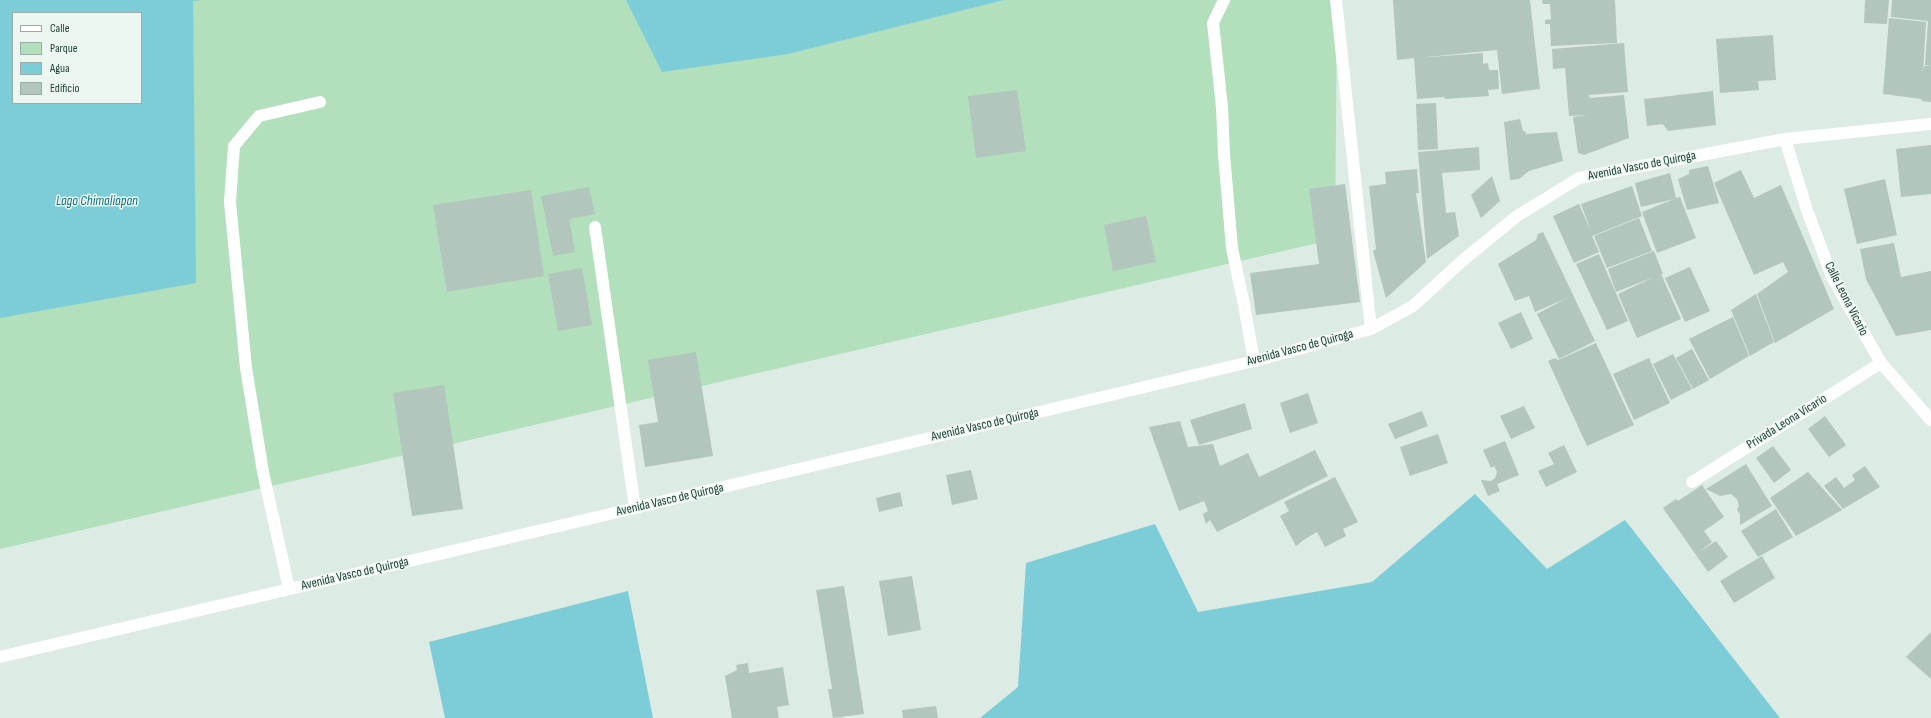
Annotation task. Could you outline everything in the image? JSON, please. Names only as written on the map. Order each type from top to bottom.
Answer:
[{"type":"street","points":[[1224,0],[1213,23],[1222,106],[1224,154],[1232,248],[1254,361]]},
{"type":"street","points":[[1336,0],[1371,329]]},
{"type":"street","points":[[289,589],[263,472],[246,368],[230,202],[234,146],[259,116],[320,102]]},
{"type":"street","name":"Avenida Vasco de Quiroga","points":[[0,657],[1254,361],[1371,329],[1413,306],[1462,261],[1517,216],[1579,178],[1785,139],[1931,124]]},
{"type":"street","name":"Calle Leona Vicario","points":[[1785,139],[1807,210],[1832,277],[1881,363],[1931,420]]},
{"type":"street","points":[[596,227],[635,508]]},
{"type":"street","name":"Privada Leona Vicario","points":[[1692,482],[1881,363]]},
{"type":"green space","points":[[0,0],[1337,0],[1335,239],[0,549]]},
{"type":"water","name":"Lago Chimaliapan","points":[[0,0],[201,0],[193,1],[196,283],[0,318]]},
{"type":"water","points":[[626,0],[1004,0],[788,54],[662,72]]},
{"type":"water","points":[[1475,494],[1547,569],[1625,520],[1780,718],[980,718],[1018,687],[1026,563],[1155,524],[1198,612],[1372,582]]},
{"type":"water","points":[[628,591],[653,718],[445,718],[429,642]]},
{"type":"building","points":[[1393,0],[1530,0],[1540,89],[1502,94],[1497,50],[1417,58],[1483,53],[1483,64],[1488,63],[1489,70],[1498,70],[1499,89],[1488,90],[1489,96],[1417,99],[1414,58],[1397,60]]},
{"type":"building","points":[[1542,0],[1615,0],[1617,43],[1551,46],[1550,24],[1545,24],[1545,20],[1551,19],[1550,4],[1543,4]]},
{"type":"building","points":[[1865,0],[1889,0],[1887,24],[1864,23]]},
{"type":"building","points":[[1892,0],[1931,0],[1931,66],[1925,65],[1928,21],[1891,17]]},
{"type":"building","points":[[1889,18],[1926,22],[1923,73],[1924,66],[1931,66],[1931,102],[1921,101],[1922,99],[1883,94]]},
{"type":"building","points":[[1773,35],[1776,80],[1758,81],[1759,90],[1720,93],[1716,39]]},
{"type":"building","points":[[1624,43],[1628,92],[1589,95],[1590,98],[1624,95],[1629,138],[1584,155],[1578,153],[1573,117],[1587,115],[1569,116],[1565,68],[1553,69],[1552,49]]},
{"type":"building","points":[[1017,90],[1026,151],[976,158],[968,96]]},
{"type":"building","points":[[1713,91],[1716,125],[1668,131],[1663,124],[1647,126],[1644,99]]},
{"type":"building","points":[[1436,103],[1438,149],[1418,150],[1416,104]]},
{"type":"building","points":[[1520,119],[1523,131],[1526,132],[1526,134],[1557,132],[1563,161],[1529,171],[1519,179],[1510,180],[1504,122]]},
{"type":"building","points":[[1931,145],[1931,194],[1901,197],[1896,149]]},
{"type":"building","points":[[1479,147],[1480,170],[1442,173],[1446,213],[1455,212],[1459,236],[1427,259],[1418,152]]},
{"type":"building","points":[[1708,166],[1719,203],[1687,210],[1678,179],[1689,174],[1689,170]]},
{"type":"building","points":[[1417,169],[1419,193],[1416,193],[1426,262],[1386,298],[1373,251],[1376,249],[1369,186],[1386,184],[1385,172]]},
{"type":"building","points":[[1741,170],[1754,198],[1781,185],[1834,309],[1775,343],[1757,294],[1788,272],[1783,262],[1754,275],[1714,183]]},
{"type":"building","points":[[1670,173],[1676,198],[1680,197],[1696,238],[1657,253],[1642,212],[1674,199],[1641,207],[1635,183]]},
{"type":"building","points":[[1492,176],[1500,201],[1481,218],[1471,195]]},
{"type":"building","points":[[1885,179],[1897,235],[1857,244],[1844,189]]},
{"type":"building","points":[[1345,184],[1360,302],[1256,315],[1250,273],[1319,264],[1309,189]]},
{"type":"building","points":[[1632,186],[1642,216],[1592,236],[1599,252],[1574,263],[1553,216],[1579,204],[1591,232],[1581,204]]},
{"type":"building","points":[[589,187],[595,214],[569,219],[575,252],[553,256],[541,196]]},
{"type":"building","points":[[531,190],[544,276],[447,292],[433,205]]},
{"type":"building","points":[[1146,216],[1156,262],[1113,271],[1104,225]]},
{"type":"building","points":[[1639,218],[1652,251],[1607,268],[1594,236]]},
{"type":"building","points":[[1543,232],[1595,341],[1559,359],[1537,314],[1567,298],[1535,312],[1529,296],[1515,301],[1498,264],[1536,240],[1538,234]]},
{"type":"building","points":[[1894,243],[1901,277],[1931,271],[1931,330],[1896,336],[1866,279],[1860,249]]},
{"type":"building","points":[[1654,251],[1663,274],[1661,274],[1681,319],[1637,338],[1618,294],[1654,277],[1616,292],[1608,269]]},
{"type":"building","points":[[1599,254],[1628,321],[1607,330],[1576,264]]},
{"type":"building","points":[[1690,267],[1710,311],[1685,322],[1665,278]]},
{"type":"building","points":[[582,268],[592,325],[558,331],[548,274]]},
{"type":"building","points":[[1756,294],[1774,342],[1750,356],[1731,310]]},
{"type":"building","points":[[1521,312],[1533,339],[1511,349],[1498,323]]},
{"type":"building","points":[[1733,317],[1749,356],[1710,379],[1689,339]]},
{"type":"building","points":[[1596,343],[1634,425],[1587,446],[1548,361],[1555,358],[1558,360]]},
{"type":"building","points":[[1692,349],[1709,380],[1693,389],[1676,358]]},
{"type":"building","points":[[696,352],[713,456],[645,467],[639,425],[658,422],[648,360]]},
{"type":"building","points":[[1673,354],[1692,389],[1671,400],[1653,364]]},
{"type":"building","points":[[1649,358],[1670,403],[1634,420],[1613,374]]},
{"type":"building","points":[[444,385],[463,509],[412,516],[393,393]]},
{"type":"building","points":[[1308,393],[1318,423],[1290,433],[1280,403]]},
{"type":"building","points":[[1245,403],[1252,429],[1199,445],[1190,420]]},
{"type":"building","points":[[1524,406],[1535,428],[1511,439],[1500,416]]},
{"type":"building","points":[[1422,411],[1428,426],[1395,439],[1388,424]]},
{"type":"building","points":[[1825,416],[1846,445],[1829,457],[1808,429]]},
{"type":"building","points":[[1180,421],[1188,447],[1213,444],[1220,466],[1248,453],[1259,477],[1315,450],[1328,476],[1217,532],[1210,520],[1206,524],[1203,514],[1208,511],[1204,501],[1179,511],[1149,427]]},
{"type":"building","points":[[1438,434],[1448,463],[1410,476],[1400,447]]},
{"type":"building","points":[[1505,441],[1519,475],[1497,484],[1500,491],[1488,496],[1481,480],[1491,481],[1495,478],[1497,472],[1494,466],[1491,468],[1483,450]]},
{"type":"building","points":[[1564,445],[1577,472],[1546,487],[1538,471],[1554,464],[1548,453]]},
{"type":"building","points":[[1773,446],[1791,470],[1774,483],[1756,458]]},
{"type":"building","points":[[1746,464],[1772,506],[1740,525],[1740,514],[1737,510],[1739,505],[1737,499],[1731,494],[1720,496],[1706,489]]},
{"type":"building","points":[[1865,466],[1880,487],[1843,509],[1824,486],[1836,477],[1844,488],[1855,480],[1852,475]]},
{"type":"building","points":[[971,470],[978,499],[952,505],[946,475]]},
{"type":"building","points":[[1808,472],[1842,510],[1796,536],[1770,498]]},
{"type":"building","points":[[1335,477],[1358,522],[1343,529],[1346,536],[1325,547],[1317,532],[1296,546],[1280,516],[1289,511],[1284,502]]},
{"type":"building","points":[[1702,485],[1724,517],[1704,531],[1712,542],[1699,552],[1716,541],[1728,557],[1708,572],[1663,508],[1676,499],[1678,501]]},
{"type":"building","points":[[900,492],[903,506],[879,512],[876,498]]},
{"type":"building","points":[[1776,509],[1793,537],[1758,557],[1741,531]]},
{"type":"building","points":[[1762,556],[1775,578],[1734,603],[1720,581]]},
{"type":"building","points":[[912,576],[921,630],[888,636],[879,581]]},
{"type":"building","points":[[844,586],[864,714],[833,718],[828,689],[832,689],[816,590]]},
{"type":"building","points":[[1931,632],[1931,679],[1906,657]]},
{"type":"building","points":[[748,663],[749,673],[783,667],[789,705],[777,707],[779,718],[732,718],[725,676],[737,670],[736,665]]},
{"type":"building","points":[[936,706],[938,718],[903,718],[902,710]]}]
